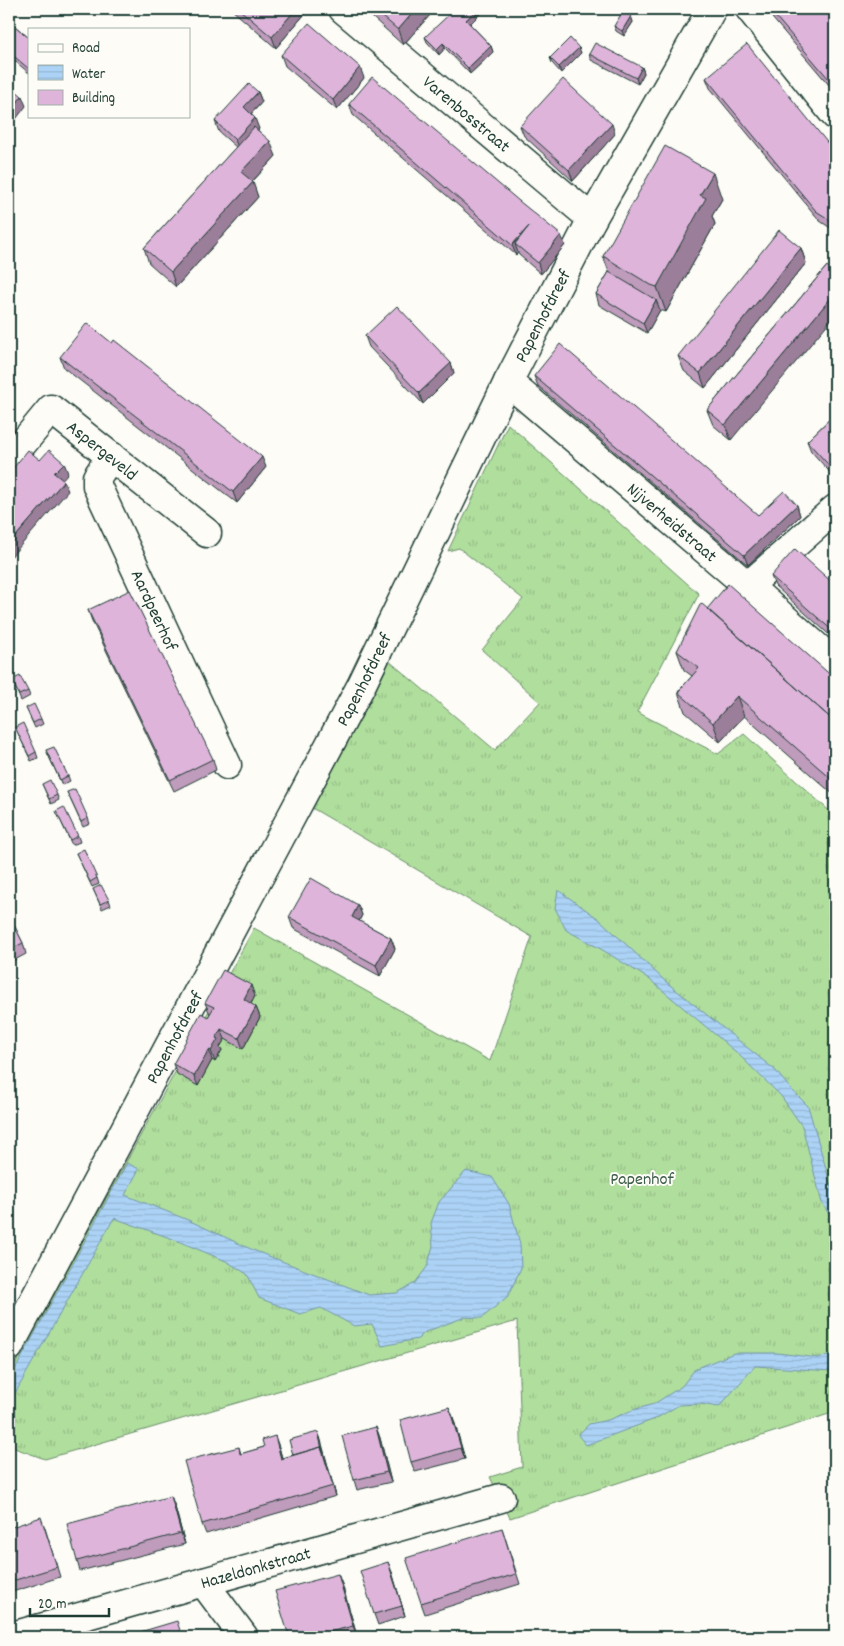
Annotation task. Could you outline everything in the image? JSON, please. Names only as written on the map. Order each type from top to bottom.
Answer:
[{"type":"street","name":"Varenbosstraat","points":[[343,9],[592,219]]},
{"type":"street","name":"Papenhofdreef","points":[[9,1347],[362,684],[508,382],[592,219],[712,9]]},
{"type":"street","points":[[750,9],[835,115]]},
{"type":"street","name":"Nijverheidstraat","points":[[508,382],[748,586],[835,664]]},
{"type":"street","name":"Aspergeveld","points":[[9,460],[52,409],[207,533]]},
{"type":"street","name":"Aardpeerhof","points":[[111,456],[97,477],[97,486],[227,765]]},
{"type":"street","points":[[748,586],[835,509]]},
{"type":"street","name":"Hazeldonkstraat","points":[[9,1637],[501,1498]]},
{"type":"street","points":[[203,1582],[244,1637]]},
{"type":"green space","name":"Papenhof","points":[[508,424],[699,594],[637,712],[718,754],[744,734],[835,816],[835,1412],[510,1518],[490,1477],[522,1467],[517,1321],[45,1459],[9,1446],[9,1376],[254,928],[490,1061],[532,937],[312,808],[388,660],[495,750],[540,702],[482,650],[523,599],[459,548],[448,551]]},
{"type":"water","points":[[558,890],[599,919],[665,981],[775,1070],[808,1106],[835,1200],[835,1224],[822,1203],[802,1126],[781,1096],[736,1052],[649,979],[566,930],[555,908]]},
{"type":"water","points":[[127,1163],[139,1169],[125,1195],[188,1220],[253,1250],[369,1295],[397,1293],[415,1283],[427,1267],[433,1246],[431,1223],[439,1202],[466,1171],[492,1177],[509,1204],[520,1244],[521,1268],[508,1296],[482,1318],[465,1317],[425,1332],[418,1339],[382,1346],[372,1324],[354,1326],[321,1308],[300,1314],[259,1298],[247,1274],[226,1261],[173,1239],[114,1218],[9,1404],[9,1381]]},
{"type":"water","points":[[734,1353],[777,1353],[818,1358],[835,1353],[835,1370],[755,1366],[719,1407],[700,1404],[679,1405],[655,1419],[586,1445],[578,1435],[589,1424],[608,1420],[654,1404],[682,1386],[695,1369]]},
{"type":"building","points":[[239,9],[296,9],[272,37]]},
{"type":"building","points":[[374,9],[416,9],[398,30]]},
{"type":"building","points":[[455,9],[478,9],[466,20],[491,46],[468,68],[443,43],[437,49],[425,37]]},
{"type":"building","points":[[769,9],[835,9],[835,86]]},
{"type":"building","points":[[623,11],[631,16],[622,31],[614,26]]},
{"type":"building","points":[[9,21],[28,37],[28,68],[9,52]]},
{"type":"building","points":[[309,23],[360,67],[333,100],[281,55]]},
{"type":"building","points":[[570,38],[579,48],[559,67],[550,58]]},
{"type":"building","points":[[595,43],[642,67],[636,78],[589,54]]},
{"type":"building","points":[[747,44],[835,152],[835,223],[816,211],[706,78]]},
{"type":"building","points":[[372,77],[561,235],[538,263],[515,244],[529,226],[512,245],[349,104]]},
{"type":"building","points":[[563,79],[612,124],[569,170],[520,126]]},
{"type":"building","points":[[249,84],[258,92],[244,107],[255,118],[235,140],[215,121]]},
{"type":"building","points":[[9,85],[22,96],[9,113]]},
{"type":"building","points":[[254,127],[270,141],[241,172],[253,182],[171,272],[144,248]]},
{"type":"building","points":[[665,146],[713,173],[700,195],[706,198],[657,287],[603,256]]},
{"type":"building","points":[[779,230],[801,248],[700,373],[678,356]]},
{"type":"building","points":[[827,266],[835,273],[835,293],[725,425],[707,410]]},
{"type":"building","points":[[609,272],[656,300],[643,323],[596,294]]},
{"type":"building","points":[[397,306],[451,363],[419,393],[365,336]]},
{"type":"building","points":[[87,323],[112,343],[114,340],[262,457],[233,492],[60,357]]},
{"type":"building","points":[[560,344],[758,515],[784,491],[797,505],[744,555],[534,376]]},
{"type":"building","points":[[835,414],[835,472],[807,441]]},
{"type":"building","points":[[28,450],[40,460],[49,450],[64,463],[54,473],[64,481],[9,544],[9,473]]},
{"type":"building","points":[[835,518],[835,529],[830,523]]},
{"type":"building","points":[[795,549],[835,585],[835,633],[771,576]]},
{"type":"building","points":[[728,584],[835,679],[835,722],[707,609]]},
{"type":"building","points":[[130,590],[213,759],[170,780],[88,610]]},
{"type":"building","points":[[701,603],[835,722],[835,782],[737,696],[713,723],[678,692],[699,668],[677,651]]},
{"type":"building","points":[[20,676],[28,691],[19,695],[12,680]]},
{"type":"building","points":[[34,704],[41,719],[33,723],[26,708]]},
{"type":"building","points":[[23,723],[36,752],[29,756],[15,727]]},
{"type":"building","points":[[54,747],[68,776],[60,780],[46,750]]},
{"type":"building","points":[[50,780],[57,795],[49,799],[42,784]]},
{"type":"building","points":[[75,789],[88,818],[81,822],[67,792]]},
{"type":"building","points":[[64,807],[78,836],[70,840],[56,811]]},
{"type":"building","points":[[84,849],[97,878],[90,882],[76,853]]},
{"type":"building","points":[[311,878],[358,905],[352,917],[391,938],[376,965],[289,917]]},
{"type":"building","points":[[101,885],[109,900],[100,904],[93,889]]},
{"type":"building","points":[[9,915],[23,943],[9,950]]},
{"type":"building","points":[[223,970],[251,985],[244,999],[256,1007],[239,1038],[221,1029],[216,1038],[218,1039],[211,1051],[209,1050],[194,1076],[173,1064],[201,1013],[208,1017],[214,1007],[205,1003]]},
{"type":"building","points":[[449,1407],[461,1448],[411,1462],[400,1420]]},
{"type":"building","points":[[376,1427],[387,1472],[354,1480],[342,1436]]},
{"type":"building","points":[[318,1432],[323,1453],[321,1447],[293,1455],[289,1440]]},
{"type":"building","points":[[275,1436],[281,1459],[321,1447],[333,1486],[202,1524],[184,1461],[239,1447],[240,1454],[264,1447],[262,1440]]},
{"type":"building","points":[[171,1496],[181,1533],[77,1561],[67,1524]]},
{"type":"building","points":[[41,1517],[57,1567],[9,1582],[9,1528]]},
{"type":"building","points":[[502,1528],[516,1574],[421,1603],[406,1558]]},
{"type":"building","points":[[388,1562],[402,1606],[374,1614],[360,1571]]},
{"type":"building","points":[[338,1574],[353,1626],[310,1637],[293,1637],[287,1630],[275,1591]]},
{"type":"building","points":[[177,1621],[182,1637],[131,1637],[130,1635]]}]
